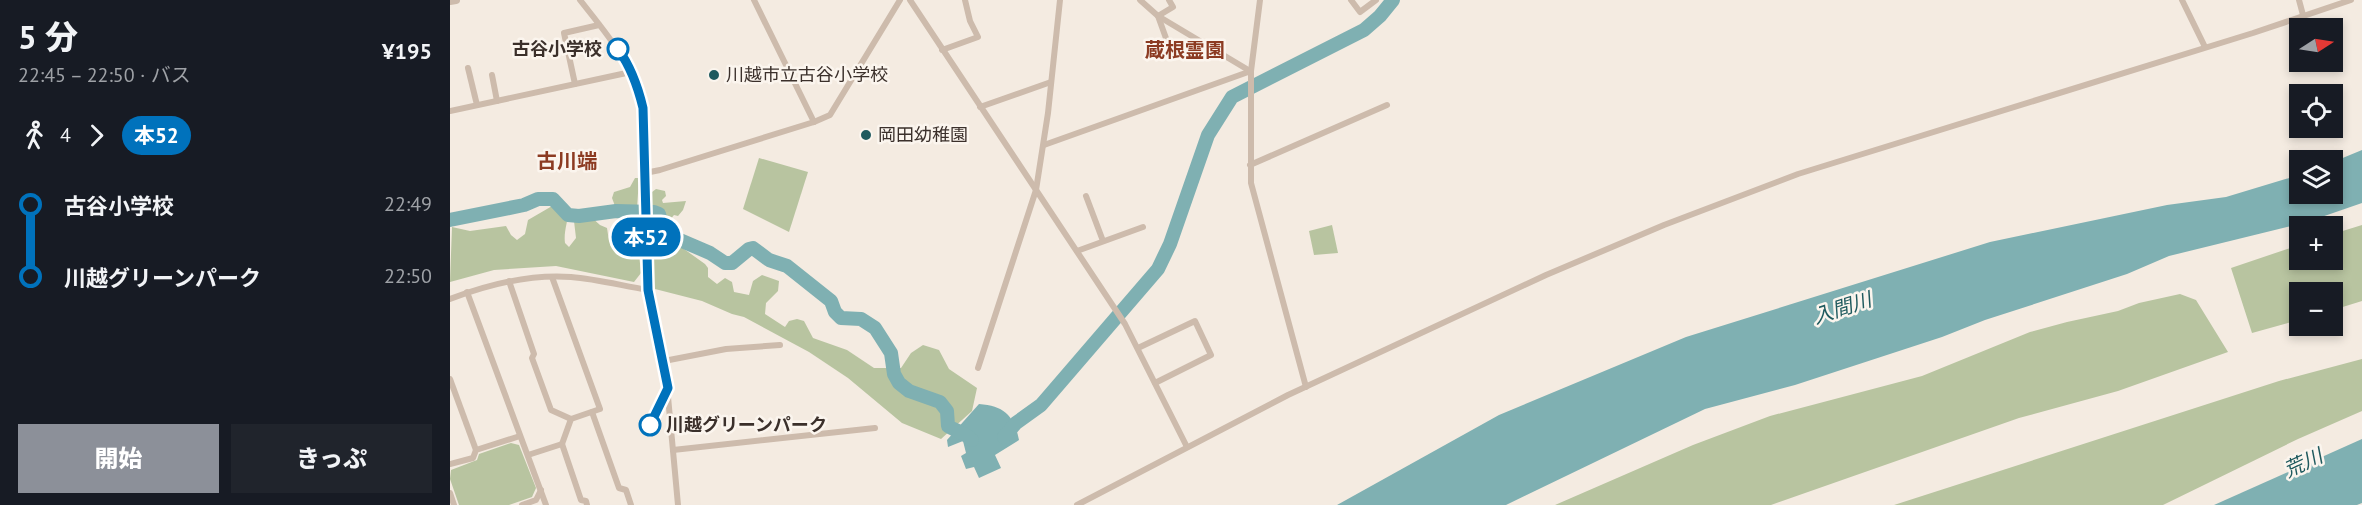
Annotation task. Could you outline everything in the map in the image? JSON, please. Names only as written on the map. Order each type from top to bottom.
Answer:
[{"type":"street","points":[[580,0],[625,58],[643,108],[648,290],[664,361],[678,505]]},
{"type":"street","points":[[754,0],[814,122]]},
{"type":"street","points":[[645,173],[660,171],[830,115],[900,0]]},
{"type":"street","points":[[910,0],[1125,324],[1187,447]]},
{"type":"street","points":[[942,50],[978,38],[970,21],[965,0]]},
{"type":"street","points":[[978,368],[1036,190],[1044,145],[1060,0]]},
{"type":"street","points":[[1140,0],[1158,16],[1251,71]]},
{"type":"street","points":[[1158,16],[1173,7],[1169,0]]},
{"type":"street","points":[[1260,0],[1251,71],[1250,165],[1257,210],[1288,315],[1306,387]]},
{"type":"street","points":[[1351,0],[1360,12],[1376,0]]},
{"type":"street","points":[[2182,0],[2205,47]]},
{"type":"street","points":[[2299,0],[2303,15]]},
{"type":"street","points":[[1077,505],[1306,387],[1546,275],[1734,197],[1798,174],[2351,0]]},
{"type":"street","points":[[1158,16],[1167,41]]},
{"type":"street","points":[[575,84],[564,33],[599,25]]},
{"type":"street","points":[[468,68],[477,105]]},
{"type":"street","points":[[1044,145],[1251,71]]},
{"type":"street","points":[[450,111],[631,72]]},
{"type":"street","points":[[492,75],[497,101]]},
{"type":"street","points":[[980,107],[1051,82]]},
{"type":"street","points":[[1250,165],[1387,105]]},
{"type":"street","points":[[1086,196],[1103,241]]},
{"type":"street","points":[[1077,251],[1143,227]]},
{"type":"street","points":[[450,299],[509,281],[552,277],[587,279],[648,290]]},
{"type":"street","points":[[509,281],[534,354],[532,358],[551,410],[571,419],[600,409],[552,277]]},
{"type":"street","points":[[467,292],[546,505]]},
{"type":"street","points":[[1138,348],[1195,321],[1211,355],[1155,384]]},
{"type":"street","points":[[664,361],[726,349],[780,345]]},
{"type":"street","points":[[450,379],[476,450],[473,458],[450,465]]},
{"type":"street","points":[[592,412],[619,488],[626,490],[631,505]]},
{"type":"street","points":[[571,419],[562,444],[581,500],[586,501],[587,505]]},
{"type":"street","points":[[673,450],[875,428]]},
{"type":"street","points":[[476,450],[520,436]]},
{"type":"street","points":[[528,455],[562,444]]},
{"type":"street","points":[[522,505],[536,500],[541,490]]},
{"type":"street","points":[[450,493],[454,505]]},
{"type":"green space","points":[[759,158],[808,172],[789,232],[743,209]]},
{"type":"green space","points":[[635,178],[639,178],[636,224],[640,228],[641,273],[634,282],[556,266],[494,270],[450,282],[452,227],[470,231],[506,226],[517,240],[525,234],[528,220],[559,202],[567,204],[565,243],[569,247],[576,238],[574,221],[590,216],[607,228],[609,241],[620,249],[626,242],[624,234],[633,228],[633,222],[625,214],[618,214],[612,198],[614,192],[630,187]]},
{"type":"green space","points":[[656,189],[665,191],[666,196],[662,200],[663,203],[686,201],[683,210],[678,216],[674,215],[669,223],[670,239],[705,264],[708,268],[708,277],[717,284],[725,278],[732,282],[734,292],[749,295],[753,281],[762,275],[779,281],[778,291],[766,303],[765,314],[785,327],[789,321],[797,319],[804,321],[813,338],[847,350],[874,368],[901,368],[911,353],[923,345],[939,350],[949,369],[977,388],[972,411],[941,439],[902,423],[848,378],[809,352],[744,317],[702,301],[655,289],[652,281],[652,192]]},
{"type":"green space","points":[[1332,225],[1338,253],[1314,255],[1309,231]]},
{"type":"green space","points":[[2362,225],[2362,301],[2343,307],[2343,282],[2289,282],[2289,323],[2252,333],[2231,268],[2289,248],[2289,270],[2343,270],[2343,231]]},
{"type":"green space","points":[[2180,294],[2196,300],[2228,352],[2118,391],[2019,418],[1771,505],[1555,505],[1693,445],[1770,416],[1922,376],[2030,332]]},
{"type":"green space","points":[[2362,359],[2362,411],[2298,439],[2163,505],[1894,505],[2279,381]]},
{"type":"green space","points":[[511,443],[519,445],[536,488],[532,497],[509,505],[459,505],[450,479],[451,470],[477,460],[479,454]]},
{"type":"water","name":"入間川","points":[[2362,150],[2362,203],[2324,216],[2289,216],[2289,226],[2169,256],[2127,274],[1985,320],[1942,337],[1795,385],[1705,409],[1506,505],[1337,505],[1499,415],[1686,337],[1990,242],[2167,205],[2226,197],[2289,178],[2289,204],[2343,204],[2343,158]]},
{"type":"water","points":[[979,404],[996,407],[1007,414],[1019,440],[995,455],[1001,468],[979,478],[974,467],[966,469],[961,456],[966,453],[963,441],[948,447],[947,440]]},
{"type":"water","points":[[2362,439],[2362,503],[2357,505],[2214,505]]},
{"type":"waterway","points":[[1004,437],[1016,423],[1041,405],[1158,269],[1170,244],[1208,135],[1232,97],[1364,30],[1393,0]]},
{"type":"waterway","points":[[450,220],[524,205],[538,199],[553,199],[568,215],[579,216],[616,211],[654,212],[659,214],[663,229],[668,235],[710,253],[725,263],[732,263],[753,248],[769,260],[787,266],[831,301],[835,312],[841,318],[861,319],[875,328],[891,353],[894,374],[899,383],[909,391],[940,402],[947,411],[948,426],[972,440]]},
{"type":"bus line","name":"本52","points":[[618,49],[625,58],[638,87],[643,108],[648,290],[668,388],[650,425]]},
{"type":"place","name":"古谷小学校","points":[[618,49]]},
{"type":"place","name":"川越市立古谷小学校","points":[[714,75]]},
{"type":"place","name":"岡田幼稚園","points":[[866,135]]},
{"type":"place","name":"川越グリーンパーク","points":[[650,425]]},
{"type":"district","name":"蔵根霊園","points":[[1185,50]]},
{"type":"district","name":"古川端","points":[[567,161]]},
{"type":"water label","name":"荒川","points":[[2303,463]]}]
